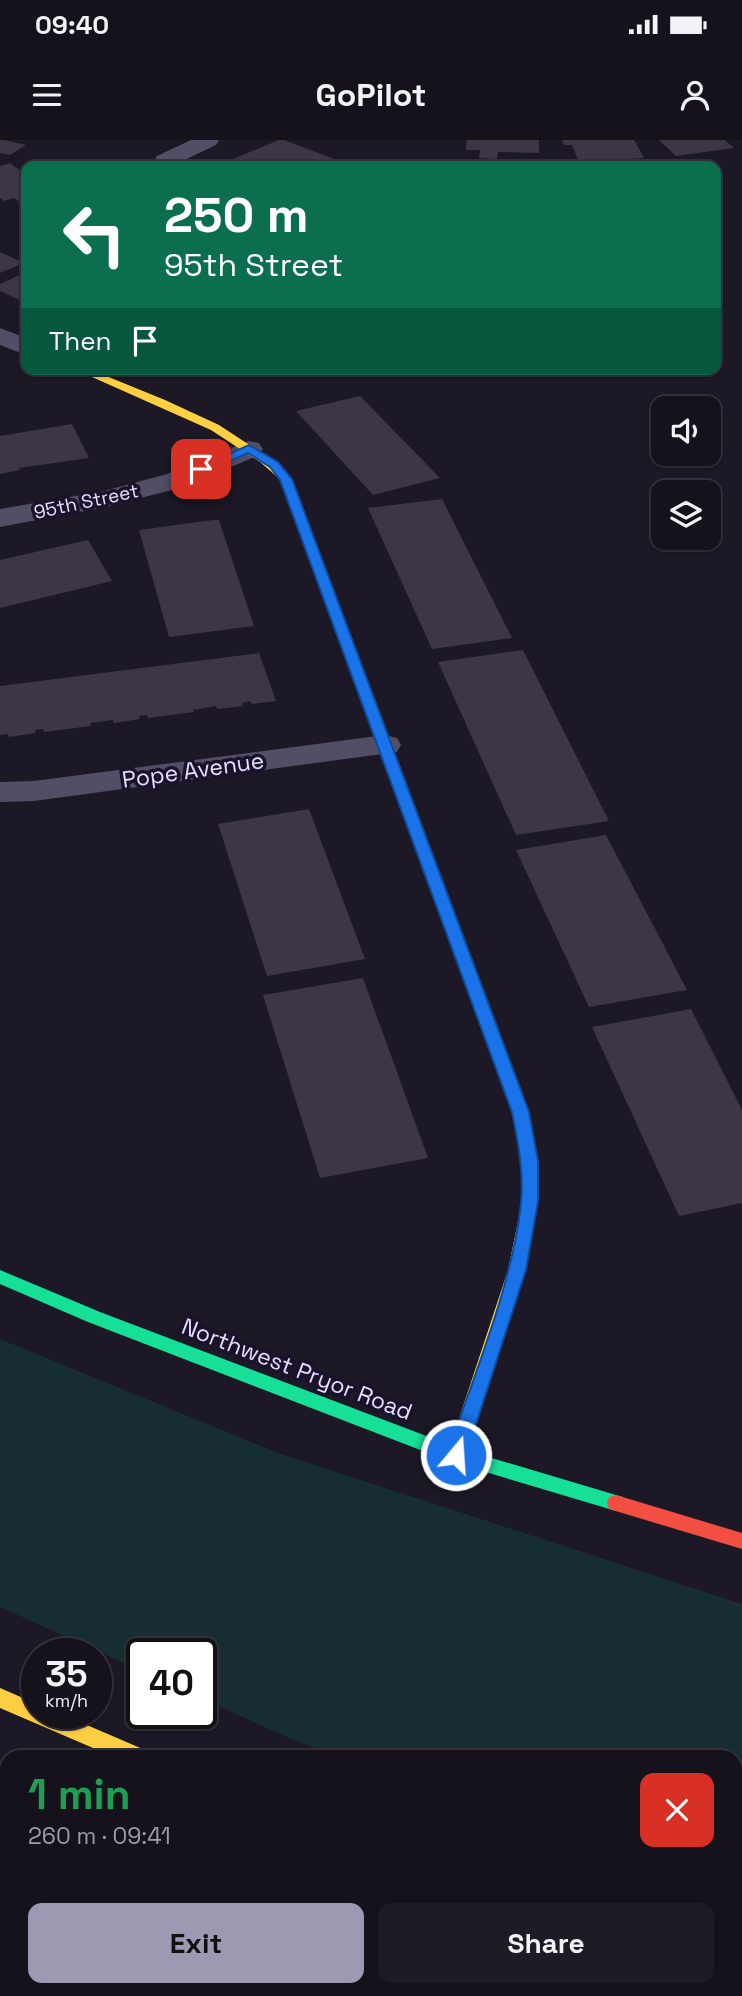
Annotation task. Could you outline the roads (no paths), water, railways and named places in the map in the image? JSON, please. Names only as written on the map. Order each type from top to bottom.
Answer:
[{"type":"main road","points":[[93,375],[212,426],[274,465],[286,479],[521,1112],[530,1161],[530,1202],[517,1270],[456,1455]]},
{"type":"main road","name":"Northwest Pryor Road","points":[[0,1277],[94,1317],[456,1455],[742,1541]]},
{"type":"main road","points":[[0,1698],[122,1750]]},
{"type":"street","points":[[171,161],[208,140]]},
{"type":"street","points":[[0,336],[21,345]]},
{"type":"street","name":"95th Street","points":[[0,518],[106,499],[177,480],[249,449]]},
{"type":"street","name":"Pope Avenue","points":[[0,792],[34,791],[385,745]]}]
